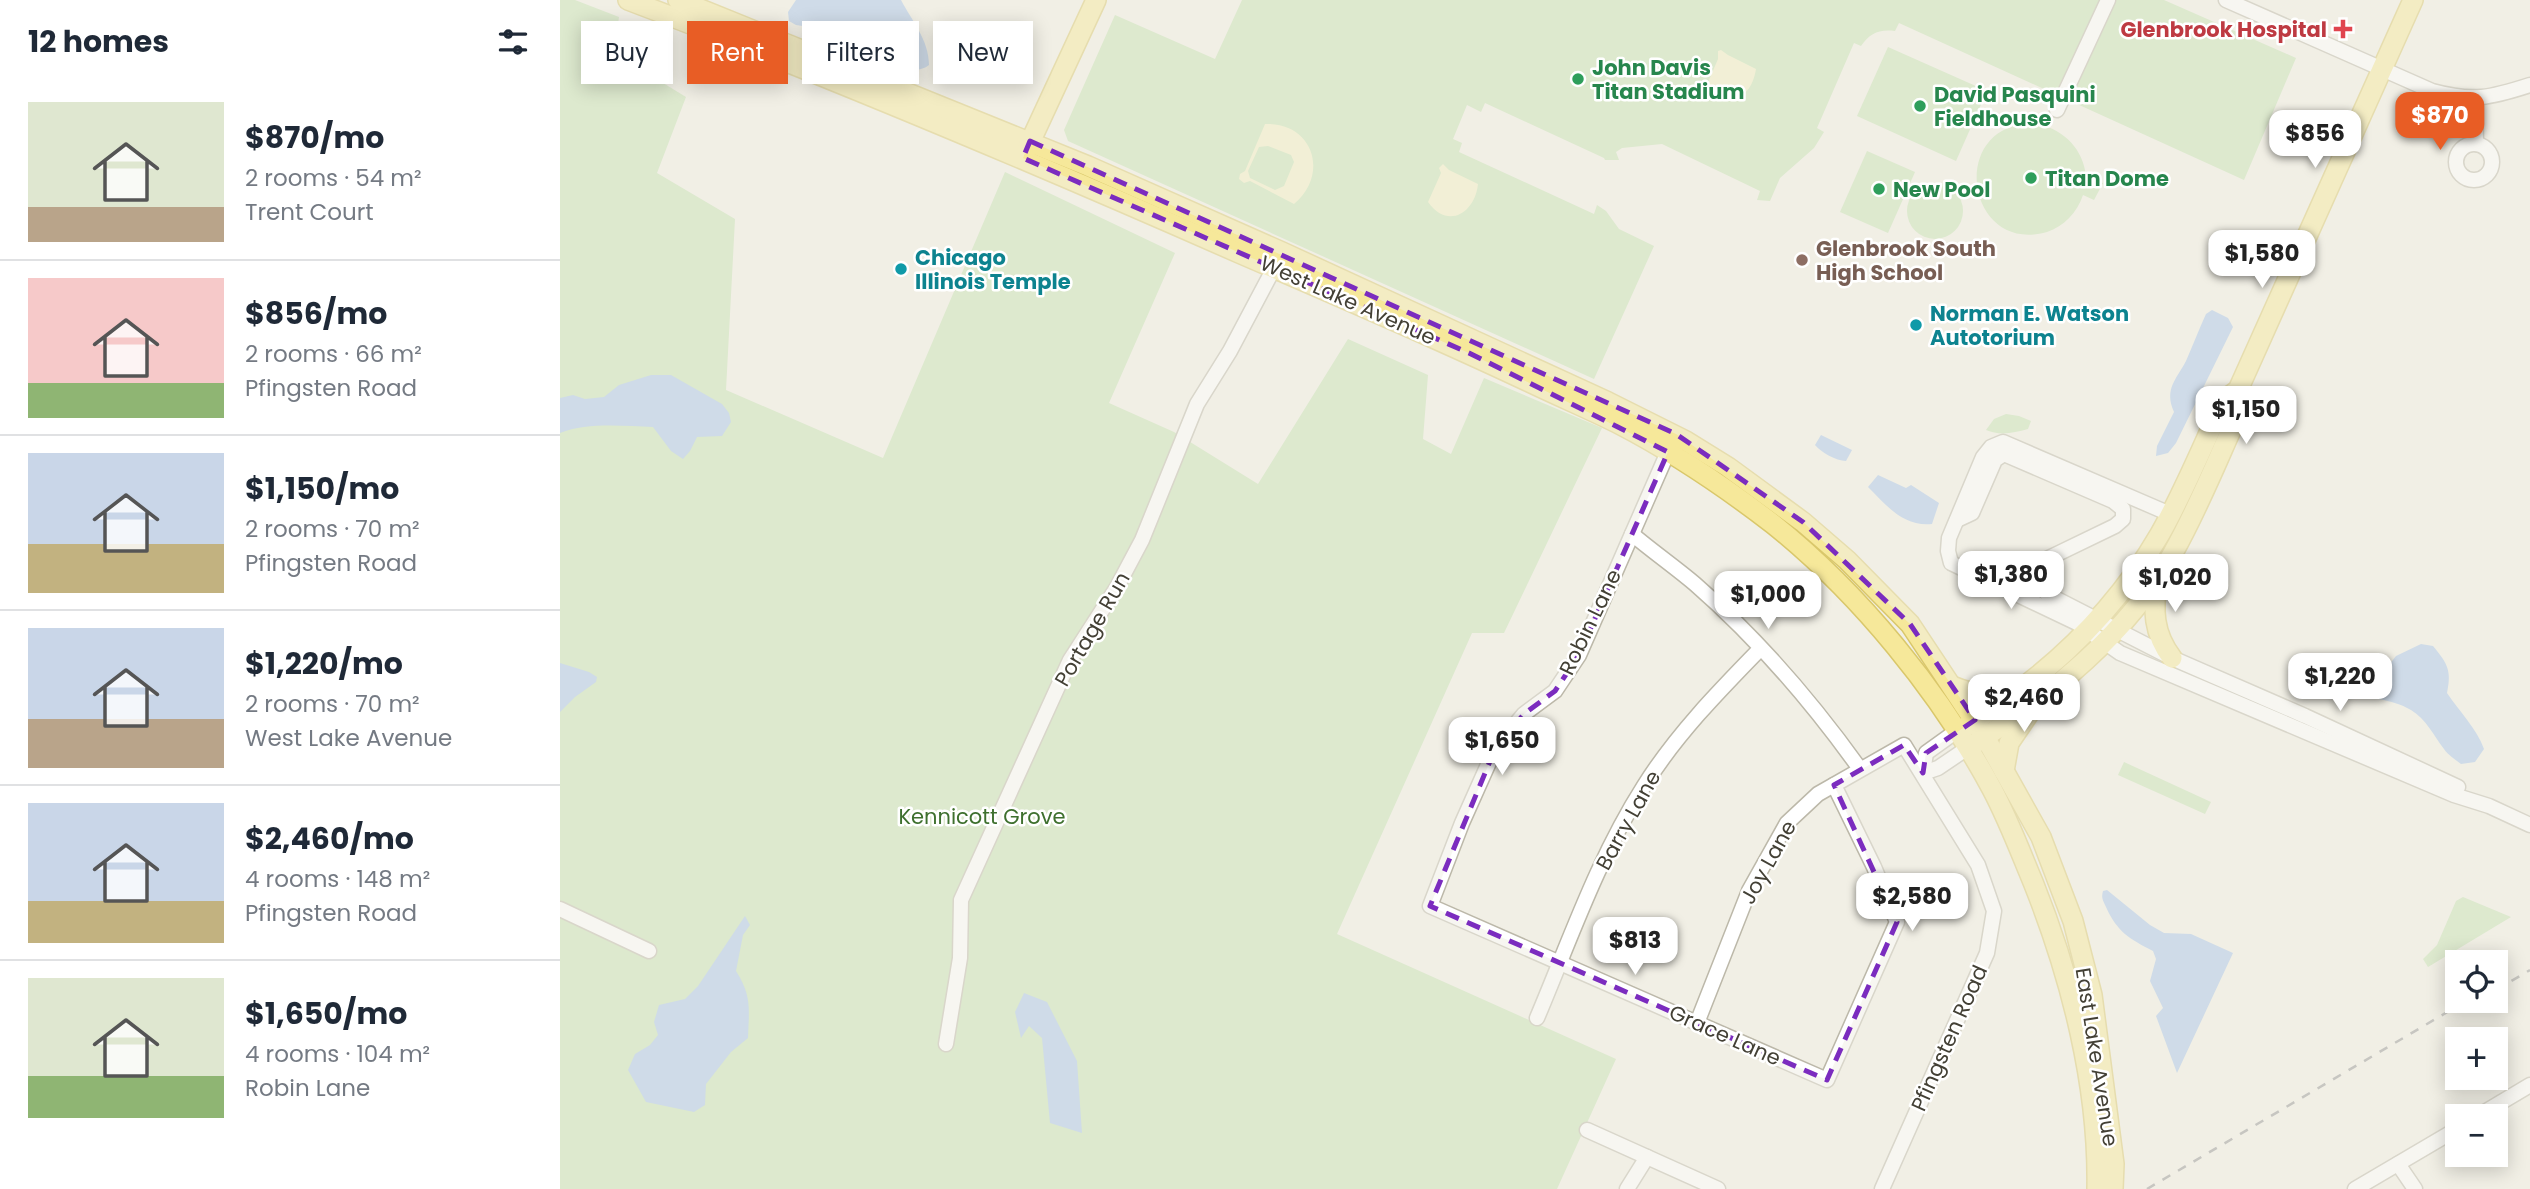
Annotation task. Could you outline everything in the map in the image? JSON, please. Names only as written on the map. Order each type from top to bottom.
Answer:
[{"type":"main road","name":"West Lake Avenue","points":[[628,0],[1027,150],[1282,252],[1672,443],[1777,501],[1847,560],[1910,624],[1952,686],[1972,734]]},
{"type":"main road","name":"West Lake Avenue","points":[[677,0],[1027,150],[1274,268],[1469,353],[1619,424],[1672,443],[1812,558],[1972,734]]},
{"type":"main road","points":[[1027,150],[1096,0]]},
{"type":"main road","points":[[2004,771],[2009,743],[2033,692],[2133,576],[2170,514],[2224,400],[2238,390],[2413,0]]},
{"type":"main road","points":[[1972,734],[2111,636],[2125,623],[2158,576],[2186,527],[2241,408],[2238,390]]},
{"type":"main road","points":[[2158,576],[2154,604],[2155,622],[2159,638],[2172,658]]},
{"type":"main road","points":[[1952,686],[1984,695],[2033,692]]},
{"type":"main road","name":"East Lake Avenue","points":[[1972,734],[2004,771],[2041,838],[2073,921],[2094,1008],[2112,1151],[2113,1189]]},
{"type":"main road","name":"East Lake Avenue","points":[[1972,734],[2043,907],[2061,960],[2079,1026],[2087,1072],[2094,1129],[2097,1189]]},
{"type":"street","points":[[2057,110],[2108,0]]},
{"type":"street","points":[[2226,0],[2381,70],[2456,98],[2475,99],[2500,95],[2530,85]]},
{"type":"street","points":[[2475,99],[2476,144]]},
{"type":"street","name":"Portage Run","points":[[946,1044],[960,958],[961,900],[1070,660],[1123,576],[1142,540],[1197,404],[1230,351],[1274,268]]},
{"type":"street","points":[[2092,624],[1951,563],[1948,544],[1983,457],[1991,447],[2003,442],[2170,514]]},
{"type":"street","name":"Robin Lane","points":[[1430,906],[1462,823],[1495,749],[1524,714],[1555,691],[1579,656],[1672,443]]},
{"type":"street","points":[[1957,520],[1972,513],[1995,460],[2004,454],[2113,501],[2123,509],[2124,514],[2119,523],[1995,584]]},
{"type":"street","points":[[1632,534],[1696,585],[1760,649],[1808,699],[1860,769]]},
{"type":"street","points":[[2052,558],[2042,577],[2042,587],[2047,594],[2111,636],[2172,658],[2390,755],[2530,825]]},
{"type":"street","points":[[2111,636],[2120,653],[2443,791],[2489,806]]},
{"type":"street","name":"Barry Lane","points":[[1537,1018],[1599,871],[1643,788],[1676,740],[1760,649]]},
{"type":"street","points":[[1972,734],[1938,768],[1923,773],[1926,753],[1972,734]]},
{"type":"street","name":"Joy Lane","points":[[1697,1023],[1749,891],[1787,823],[1818,794],[1904,745],[1923,773]]},
{"type":"street","name":"Pfingsten Road","points":[[1882,1189],[1987,953],[1994,911],[1978,865],[1923,773]]},
{"type":"street","name":"Grace Lane","points":[[1430,906],[1827,1080],[1897,922],[1834,785]]},
{"type":"street","points":[[560,909],[649,951]]},
{"type":"street","points":[[2499,1104],[2530,1086]]},
{"type":"street","points":[[1587,1130],[1718,1189]]},
{"type":"street","points":[[2355,1189],[2445,1136]]},
{"type":"street","points":[[1627,1189],[1647,1157]]},
{"type":"street","points":[[2398,1164],[2415,1189]]},
{"type":"highlighted area","points":[[1030,141],[1676,434],[1803,522],[1910,624],[1975,720],[1926,753],[1923,773],[1904,745],[1834,785],[1897,922],[1827,1080],[1430,906],[1495,749],[1524,714],[1555,691],[1579,655],[1668,452],[1469,353],[1023,158]]},
{"type":"green space","name":"Kennicott Grove","points":[[560,0],[575,0],[619,17],[618,21],[581,21],[581,84],[665,84],[686,97],[657,173],[735,219],[726,390],[883,458],[1005,172],[1175,253],[1109,403],[1174,432],[1258,484],[1348,339],[1428,375],[1423,439],[1451,454],[1484,378],[1602,428],[1504,633],[1472,633],[1337,934],[1616,1059],[1557,1189],[560,1189]]},
{"type":"green space","points":[[1242,0],[2164,0],[2296,58],[2244,180],[1899,23],[1895,31],[1875,33],[1861,46],[1854,43],[1817,128],[1824,132],[1814,148],[1780,178],[1770,201],[1757,200],[1760,191],[1662,144],[1622,148],[1616,152],[1619,160],[1605,160],[1485,103],[1481,112],[1467,105],[1453,139],[1462,143],[1459,152],[1594,214],[1597,205],[1606,211],[1619,229],[1654,246],[1594,379],[1068,141],[1064,130],[1115,15],[1215,59]]},
{"type":"green space","name":"David Pasquini Fieldhouse","points":[[1888,47],[1987,91],[1956,161],[1857,116]]},
{"type":"green space","name":"Titan Dome","points":[[2039,124],[2065,136],[2081,157],[2086,176],[2103,183],[2094,200],[2083,195],[2073,213],[2059,226],[2047,232],[2019,234],[1998,224],[1983,207],[1977,184],[1979,161],[1989,141],[2009,128]]},
{"type":"green space","name":"New Pool","points":[[1867,151],[1915,172],[1888,233],[1840,212]]},
{"type":"green space","points":[[1935,183],[1946,185],[1955,191],[1961,200],[1961,222],[1955,231],[1946,237],[1935,239],[1924,237],[1915,231],[1909,222],[1907,211],[1909,200],[1915,191],[1924,185]]},
{"type":"green space","points":[[2006,414],[2031,421],[2028,429],[2012,433],[1986,430],[1994,419]]},
{"type":"green space","points":[[2124,762],[2211,802],[2205,814],[2118,775]]},
{"type":"green space","points":[[2463,897],[2511,917],[2456,950],[2445,950],[2445,957],[2428,967],[2423,959],[2437,945],[2456,901]]},
{"type":"sand","points":[[1721,50],[1756,69],[1749,88],[1738,97],[1723,97],[1706,87],[1718,59],[1718,51]]},
{"type":"sand","points":[[1265,124],[1295,131],[1311,152],[1311,179],[1305,192],[1294,204],[1250,181],[1244,183],[1239,179],[1240,174],[1245,171]],"holes":[[[1268,146],[1291,155],[1294,162],[1284,186],[1275,190],[1250,178],[1248,171],[1259,147]]]},
{"type":"sand","points":[[1443,164],[1449,170],[1478,184],[1472,203],[1466,210],[1452,216],[1444,215],[1428,202],[1441,173],[1439,168]]},
{"type":"water","points":[[796,0],[901,0],[913,21],[802,21],[802,26],[789,21],[788,12]]},
{"type":"water","points":[[919,32],[926,47],[929,65],[920,69]]},
{"type":"water","points":[[2212,310],[2228,318],[2233,327],[2176,443],[2168,453],[2156,456],[2157,446],[2174,412],[2170,397],[2172,385],[2186,361],[2206,314]]},
{"type":"water","points":[[651,375],[671,375],[722,404],[729,413],[731,422],[722,436],[697,437],[683,459],[671,451],[653,427],[594,426],[560,433],[560,398],[573,395],[585,399],[604,397],[619,385]]},
{"type":"water","points":[[1821,435],[1852,450],[1846,461],[1829,456],[1815,445]]},
{"type":"water","points":[[1878,475],[1906,488],[1911,485],[1939,503],[1932,524],[1912,522],[1889,507],[1868,487]]},
{"type":"water","points":[[2421,644],[2433,646],[2445,662],[2449,678],[2447,693],[2472,727],[2484,749],[2475,762],[2461,764],[2452,757],[2411,710],[2348,689],[2358,678],[2376,673],[2389,665],[2396,656]]},
{"type":"water","points":[[560,663],[597,677],[596,682],[560,712]]},
{"type":"water","points":[[2107,890],[2164,933],[2191,934],[2233,953],[2177,1073],[2156,1016],[2163,1008],[2150,981],[2156,959],[2153,951],[2131,938],[2115,923],[2102,895],[2103,891]]},
{"type":"water","points":[[745,916],[750,925],[743,935],[736,971],[747,996],[748,1038],[731,1052],[706,1084],[705,1105],[694,1112],[646,1102],[628,1070],[635,1054],[650,1045],[658,1035],[654,1022],[659,1005],[685,999],[698,986]]},
{"type":"water","points":[[1024,993],[1047,1002],[1077,1061],[1082,1133],[1050,1123],[1042,1038],[1029,1026],[1021,1038],[1015,1012]]},
{"type":"railway","points":[[2508,983],[2530,970]]},
{"type":"railway","points":[[2147,1189],[2446,1013]]},
{"type":"place","name":"Glenbrook Hospital","points":[[2343,29]]},
{"type":"place","name":"John Davis Titan Stadium","points":[[1578,79]]},
{"type":"place","name":"David Pasquini Fieldhouse","points":[[1920,106]]},
{"type":"place","name":"Titan Dome","points":[[2031,178]]},
{"type":"place","name":"New Pool","points":[[1879,189]]},
{"type":"place","name":"Glenbrook South High School","points":[[1802,260]]},
{"type":"place","name":"Chicago Illinois Temple","points":[[901,269]]},
{"type":"place","name":"Norman E. Watson Autotorium","points":[[1916,325]]}]
